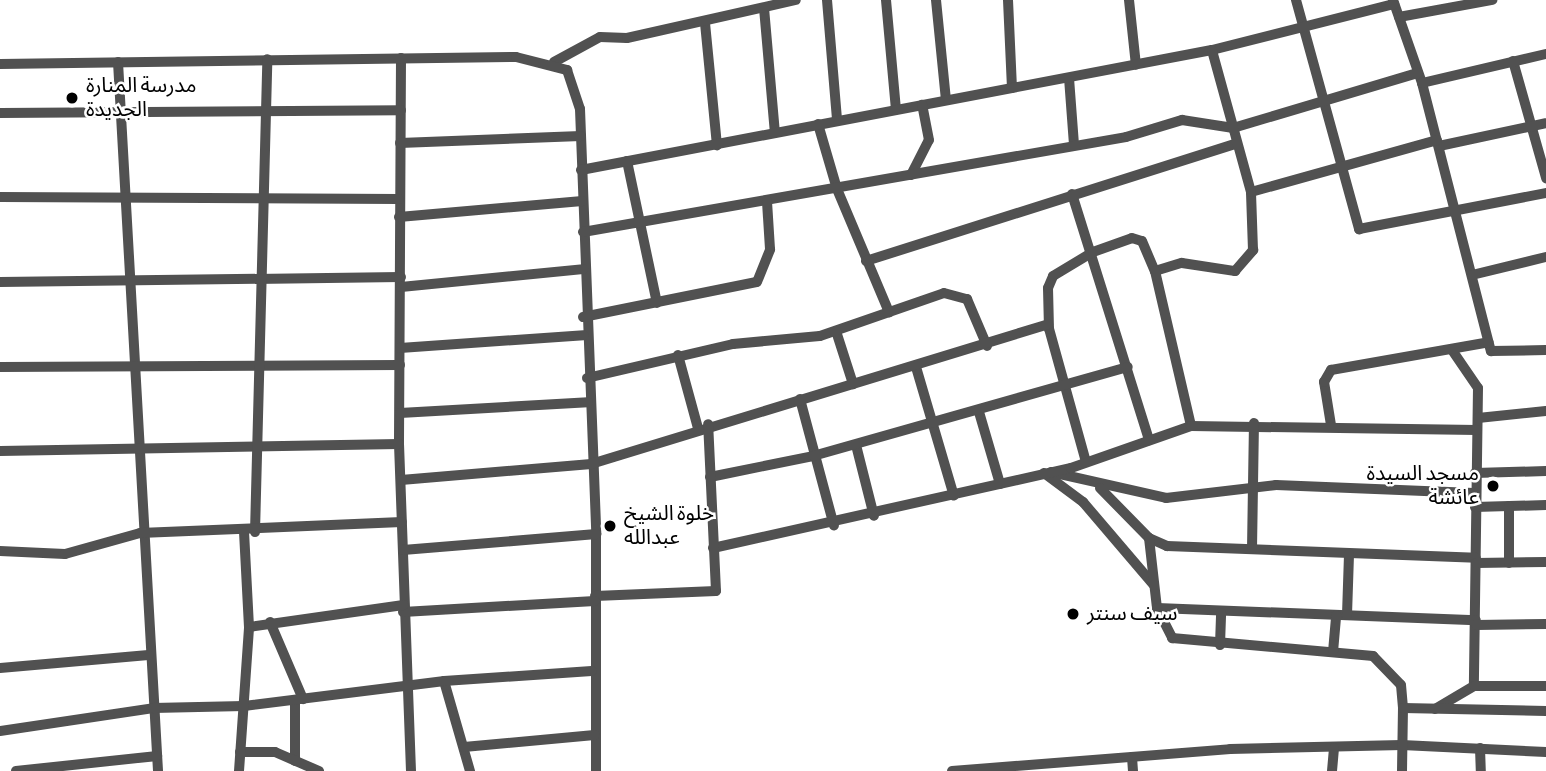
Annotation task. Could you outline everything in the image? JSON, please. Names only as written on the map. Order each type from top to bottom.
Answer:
[{"type":"street","points":[[0,64],[401,58],[554,62],[600,37],[705,23],[796,0]]},
{"type":"street","points":[[827,0],[837,120]]},
{"type":"street","points":[[886,0],[896,110]]},
{"type":"street","points":[[936,0],[946,100]]},
{"type":"street","points":[[1008,0],[1012,88]]},
{"type":"street","points":[[1129,0],[1136,65]]},
{"type":"street","points":[[1296,0],[1355,224],[1363,230],[1546,194]]},
{"type":"street","points":[[1399,17],[1492,0]]},
{"type":"street","points":[[582,170],[1212,50],[1394,2],[1420,78],[1489,342],[1496,355],[1546,350]]},
{"type":"street","points":[[764,8],[775,132]]},
{"type":"street","points":[[705,23],[717,145]]},
{"type":"street","points":[[1155,271],[1182,263],[1227,272],[1247,264],[1255,242],[1251,192],[1212,50]]},
{"type":"street","points":[[583,232],[837,189],[1074,144],[1182,120],[1233,128],[1323,100],[1546,54]]},
{"type":"street","points":[[401,58],[399,444],[405,685],[411,771]]},
{"type":"street","points":[[239,771],[249,627],[250,532],[260,368],[267,59]]},
{"type":"street","points":[[1513,61],[1546,178]]},
{"type":"street","points":[[118,62],[140,533],[158,771]]},
{"type":"street","points":[[554,62],[577,85],[581,136],[583,317],[596,534],[592,671],[596,771]]},
{"type":"street","points":[[1069,78],[1074,144]]},
{"type":"street","points":[[911,175],[929,140],[922,105]]},
{"type":"street","points":[[0,113],[401,110]]},
{"type":"street","points":[[1251,192],[1340,164],[1546,123]]},
{"type":"street","points":[[818,124],[837,189],[890,312]]},
{"type":"street","points":[[400,143],[581,136]]},
{"type":"street","points":[[866,261],[1237,143]]},
{"type":"street","points":[[627,161],[657,303]]},
{"type":"street","points":[[1072,194],[1093,252],[1149,440]]},
{"type":"street","points":[[0,197],[399,199]]},
{"type":"street","points":[[399,217],[582,201]]},
{"type":"street","points":[[583,317],[757,282],[769,258],[767,201]]},
{"type":"street","points":[[1086,462],[1048,324],[1049,282],[1093,252],[1138,239],[1155,271],[1191,426]]},
{"type":"street","points":[[1472,275],[1546,257]]},
{"type":"street","points":[[0,282],[262,276],[401,282],[583,269]]},
{"type":"street","points":[[587,378],[678,355],[836,331],[956,292],[970,303],[987,346]]},
{"type":"street","points":[[401,480],[591,464],[703,426],[916,367],[1048,324]]},
{"type":"street","points":[[836,331],[853,384]]},
{"type":"street","points":[[400,348],[584,335]]},
{"type":"street","points":[[1331,425],[1324,382],[1331,370],[1489,342]]},
{"type":"street","points":[[1452,350],[1478,388],[1474,493],[1474,686]]},
{"type":"street","points":[[249,627],[270,622],[403,609],[714,592],[710,477],[703,426],[678,355]]},
{"type":"street","points":[[0,367],[260,368],[400,365]]},
{"type":"street","points":[[916,367],[954,496]]},
{"type":"street","points":[[710,477],[856,445],[979,412],[1128,367]]},
{"type":"street","points":[[800,399],[813,456],[834,526]]},
{"type":"street","points":[[400,413],[588,402]]},
{"type":"street","points":[[713,548],[834,526],[954,496],[1086,462],[1191,426],[1254,423],[1478,424],[1546,411]]},
{"type":"street","points":[[979,412],[1000,484]]},
{"type":"street","points":[[1252,549],[1254,423]]},
{"type":"street","points":[[0,450],[399,444]]},
{"type":"street","points":[[856,445],[874,516]]},
{"type":"street","points":[[1475,473],[1546,471]]},
{"type":"street","points":[[1047,472],[1096,486],[1166,498],[1255,486],[1474,493]]},
{"type":"street","points":[[1047,472],[1083,502],[1154,585]]},
{"type":"street","points":[[1096,486],[1149,538],[1167,546],[1508,563],[1546,562]]},
{"type":"street","points":[[1475,507],[1546,505]]},
{"type":"street","points":[[1508,563],[1509,506]]},
{"type":"street","points":[[0,551],[65,554],[140,533],[250,532],[402,522]]},
{"type":"street","points":[[403,550],[596,534]]},
{"type":"street","points":[[1149,538],[1157,608],[1172,638],[1220,645],[1333,652],[1377,658],[1401,685],[1402,771]]},
{"type":"street","points":[[1333,652],[1349,554]]},
{"type":"street","points":[[1157,608],[1546,624]]},
{"type":"street","points":[[1220,645],[1221,612]]},
{"type":"street","points":[[270,622],[299,700],[295,761]]},
{"type":"street","points":[[0,668],[148,655]]},
{"type":"street","points":[[0,731],[153,708],[244,706],[444,681],[592,671]]},
{"type":"street","points":[[444,681],[470,771]]},
{"type":"street","points":[[1435,709],[1474,686],[1546,686]]},
{"type":"street","points":[[1403,708],[1546,711]]},
{"type":"street","points":[[464,747],[594,735]]},
{"type":"street","points":[[952,771],[1132,757],[1402,745],[1546,752]]},
{"type":"street","points":[[1332,771],[1334,748]]},
{"type":"street","points":[[1480,748],[1481,771]]},
{"type":"street","points":[[240,751],[275,752],[320,771]]},
{"type":"street","points":[[16,771],[157,756]]},
{"type":"street","points":[[1132,757],[1133,771]]},
{"type":"place","name":"مدرسة المنارة الجديدة","points":[[72,98]]},
{"type":"place","name":"مسجد السيدة عائشة","points":[[1493,486]]},
{"type":"place","name":"خلوة الشيخ عبدالله","points":[[610,526]]},
{"type":"place","name":"سيف سنتر","points":[[1073,614]]}]
